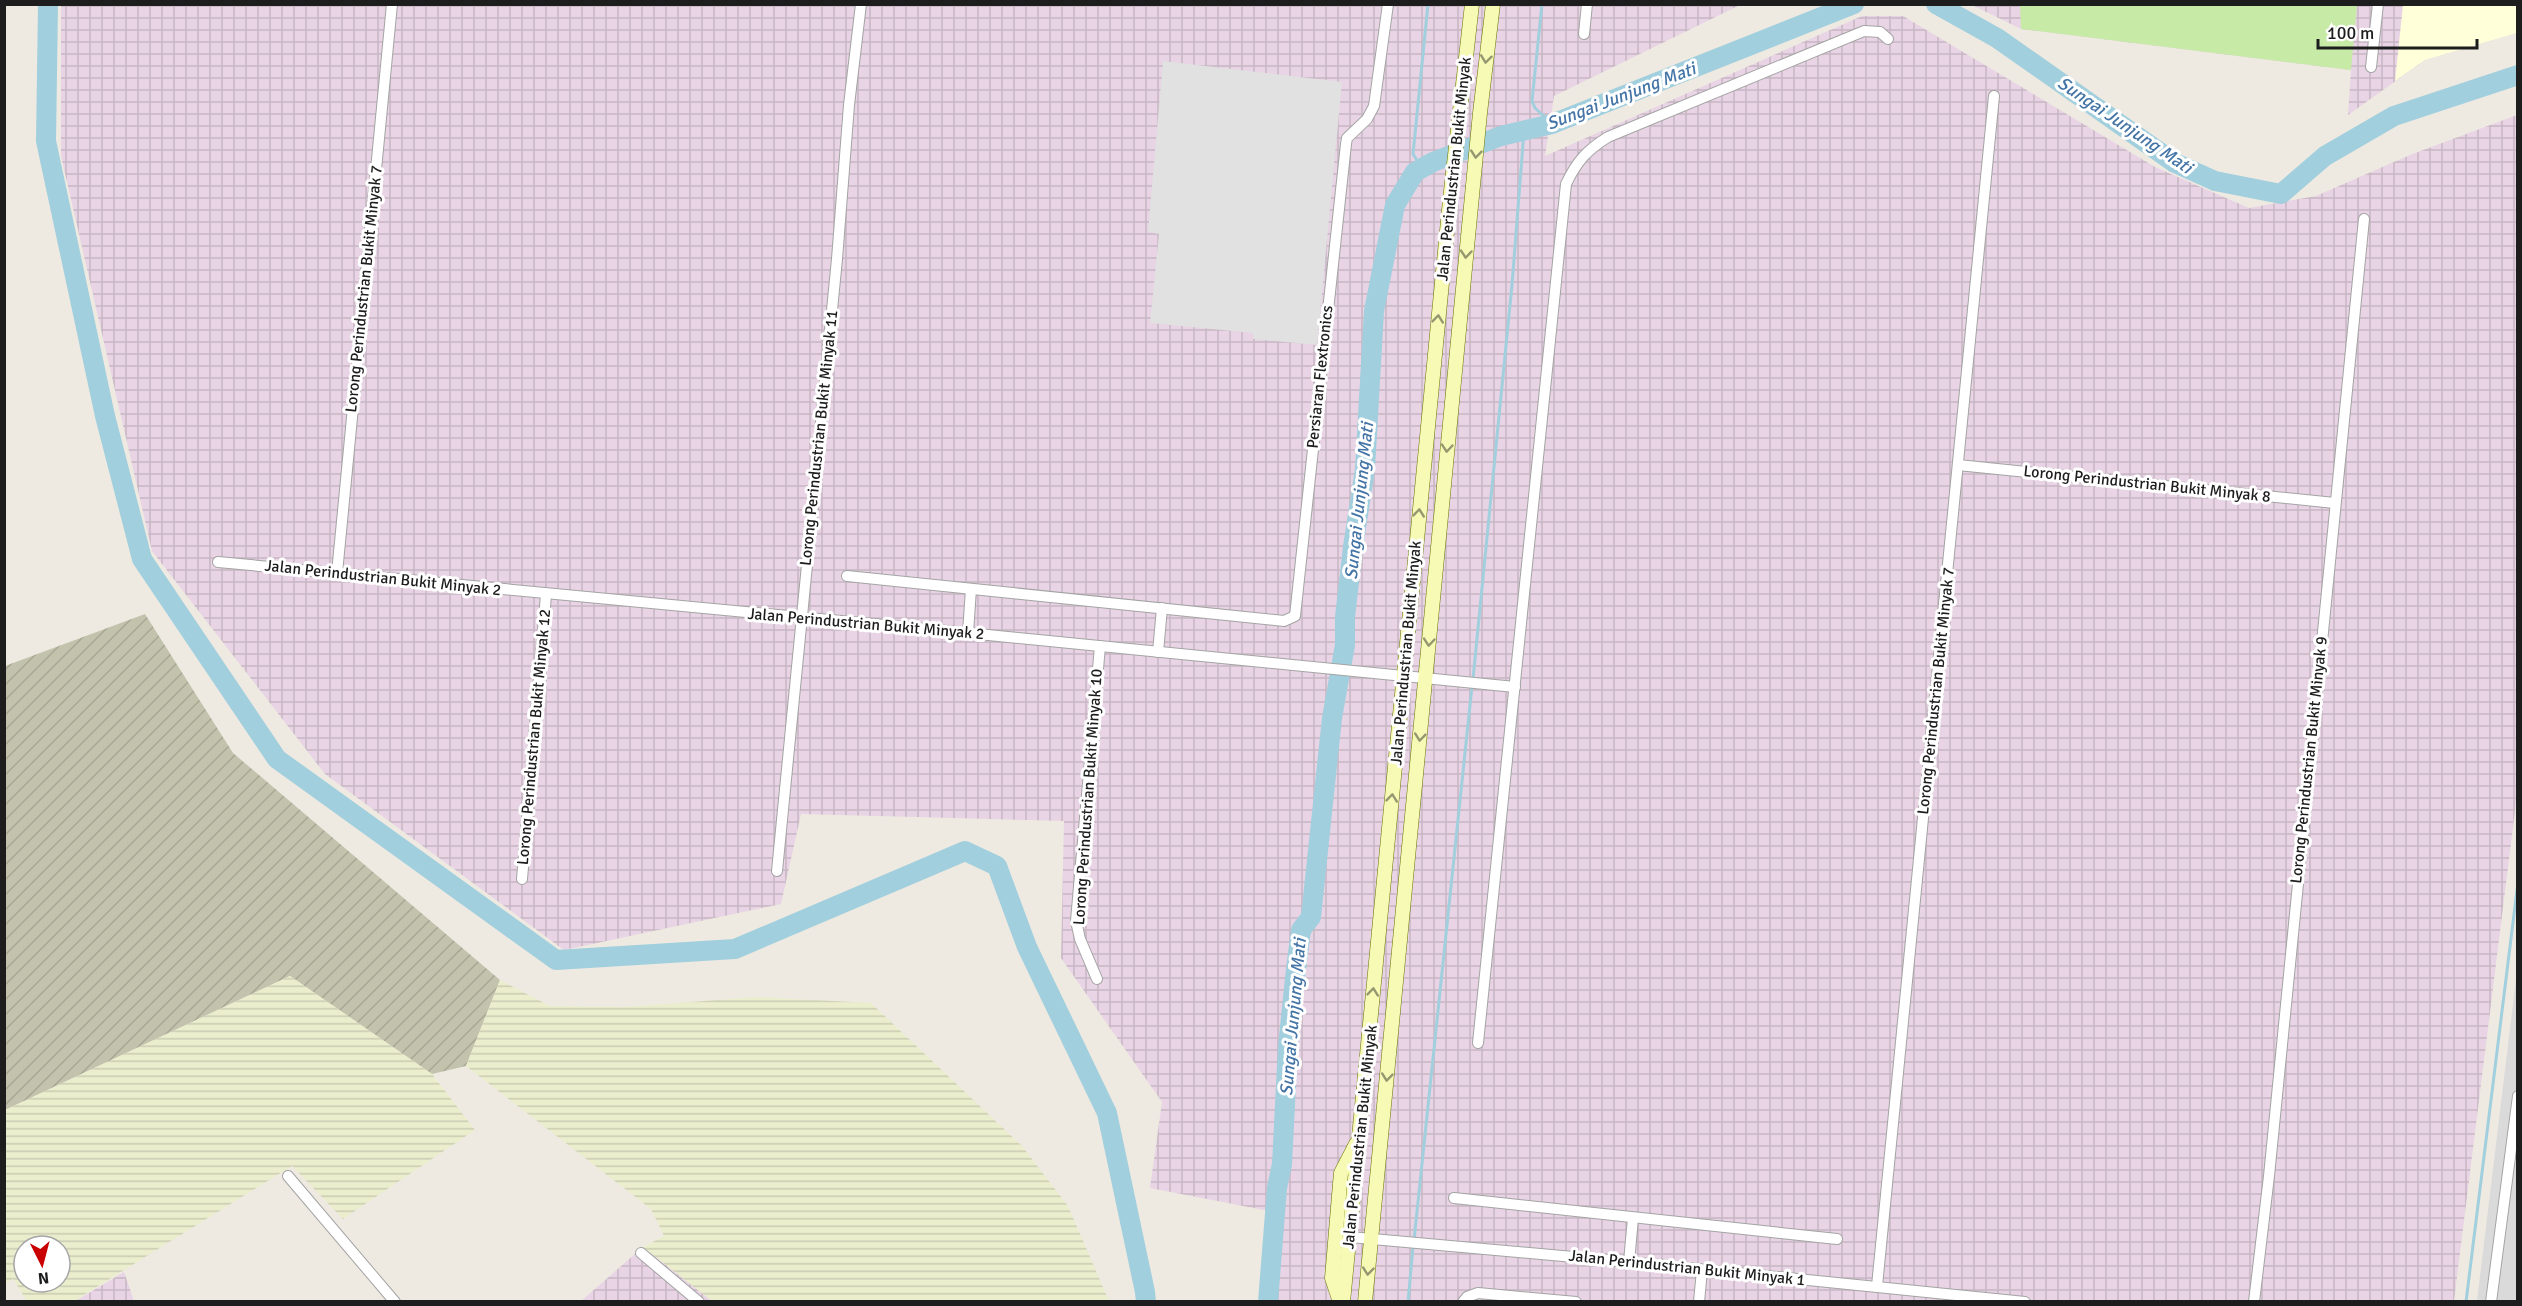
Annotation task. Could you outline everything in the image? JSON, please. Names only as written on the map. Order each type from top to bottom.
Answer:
[{"type":"main road","name":"Jalan Perindustrian Bukit Minyak","points":[[1342,1302],[1458,119],[1472,4]]},
{"type":"main road","name":"Jalan Perindustrian Bukit Minyak","points":[[1365,1302],[1480,113],[1493,4]]},
{"type":"main road","points":[[1342,1302],[1332,1278],[1341,1173],[1360,1135]]},
{"type":"street","name":"Lorong Perindustrian Bukit Minyak 7","points":[[337,573],[392,4]]},
{"type":"street","name":"Lorong Perindustrian Bukit Minyak 11","points":[[777,871],[837,260],[849,105],[861,4]]},
{"type":"street","name":"Persiaran Flextronics","points":[[1162,608],[1284,621],[1295,616],[1347,138],[1368,119],[1374,106],[1388,4]]},
{"type":"street","points":[[1584,34],[1587,4]]},
{"type":"street","points":[[2371,67],[2378,4]]},
{"type":"street","points":[[1478,1042],[1566,184],[1575,164],[1585,152],[1608,137],[1864,31],[1880,32],[1888,39]]},
{"type":"street","name":"Lorong Perindustrian Bukit Minyak 7","points":[[1877,1286],[1994,96]]},
{"type":"street","name":"Lorong Perindustrian Bukit Minyak 9","points":[[2254,1302],[2269,1176],[2364,219]]},
{"type":"street","name":"Lorong Perindustrian Bukit Minyak 8","points":[[1958,465],[2335,503]]},
{"type":"street","name":"Jalan Perindustrian Bukit Minyak 2","points":[[218,562],[1515,687]]},
{"type":"street","points":[[847,576],[1162,608],[1158,652]]},
{"type":"street","points":[[968,633],[971,589]]},
{"type":"street","name":"Lorong Perindustrian Bukit Minyak 12","points":[[522,879],[546,594]]},
{"type":"street","name":"Lorong Perindustrian Bukit Minyak 10","points":[[1097,979],[1080,939],[1076,921],[1100,646]]},
{"type":"street","points":[[2491,1302],[2517,1096]]},
{"type":"street","points":[[288,1176],[395,1302]]},
{"type":"street","points":[[1454,1198],[1837,1239]]},
{"type":"street","points":[[1629,1262],[1633,1218]]},
{"type":"street","name":"Jalan Perindustrian Bukit Minyak 1","points":[[1350,1237],[1629,1262],[2025,1302]]},
{"type":"street","points":[[641,1253],[699,1302]]},
{"type":"street","points":[[1699,1302],[1702,1270]]},
{"type":"street","points":[[1463,1302],[1467,1297],[1478,1293],[1576,1302]]},
{"type":"shaded area","points":[[61,5],[1740,5],[1554,96],[1545,156],[1862,16],[1903,16],[2155,167],[2249,208],[2316,196],[2410,155],[2517,115],[2518,787],[2454,1301],[1266,1301],[1269,1211],[1150,1188],[1162,1102],[1061,958],[1064,821],[801,814],[781,904],[564,950],[325,774],[152,551],[61,156]]},
{"type":"shaded area","points":[[1972,5],[2517,5],[2517,33],[2425,60],[2348,115],[2351,70],[2021,29]]},
{"type":"shaded area","points":[[2403,5],[2517,5],[2517,33],[2425,60],[2395,81]]},
{"type":"shaded area","points":[[1163,61],[1342,82],[1317,345],[1253,339],[1253,333],[1150,323],[1159,234],[1148,232]]},
{"type":"shaded area","points":[[145,614],[233,753],[500,980],[466,1066],[432,1074],[290,976],[5,1110],[5,666]]},
{"type":"shaded area","points":[[2517,971],[2517,1301],[2477,1301]]},
{"type":"shaded area","points":[[290,976],[432,1074],[475,1130],[343,1219],[292,1166],[74,1301],[27,1301],[23,1294],[72,1294],[72,1234],[12,1234],[12,1280],[5,1284],[5,1110]]},
{"type":"shaded area","points":[[500,980],[550,1006],[626,1007],[756,997],[871,1003],[1022,1146],[1068,1206],[1109,1301],[712,1301],[643,1247],[664,1236],[651,1209],[466,1066]]},
{"type":"shaded area","points":[[643,1247],[712,1301],[580,1302]]},
{"type":"shaded area","points":[[124,1272],[134,1301],[74,1302]]},
{"type":"green space","points":[[2020,4],[2357,5],[2351,70],[2021,29]]},
{"type":"waterway","points":[[48,4],[46,141],[105,416],[142,559],[277,759],[556,960],[735,949],[965,851],[997,866],[1027,947],[1107,1113],[1146,1302]]},
{"type":"waterway","points":[[1422,168],[1413,154],[1428,4]]},
{"type":"waterway","points":[[1542,4],[1532,101],[1535,108],[1552,124]]},
{"type":"waterway","name":"Sungai Junjung Mati","points":[[1268,1302],[1277,1188],[1282,1164],[1288,1046],[1296,969],[1301,930],[1311,917],[1332,718],[1345,645],[1345,617],[1365,469],[1374,311],[1395,205],[1415,172],[1433,162],[1501,136],[1552,124],[1854,4]]},
{"type":"waterway","name":"Sungai Junjung Mati","points":[[1936,4],[1997,38],[2175,163],[2215,181],[2281,194],[2325,156],[2394,116],[2518,75]]},
{"type":"waterway","points":[[1473,679],[1512,285],[1524,131]]},
{"type":"waterway","points":[[1414,1240],[1472,686]]},
{"type":"waterway","points":[[2466,1302],[2518,882]]},
{"type":"waterway","points":[[1408,1302],[1413,1247]]}]
